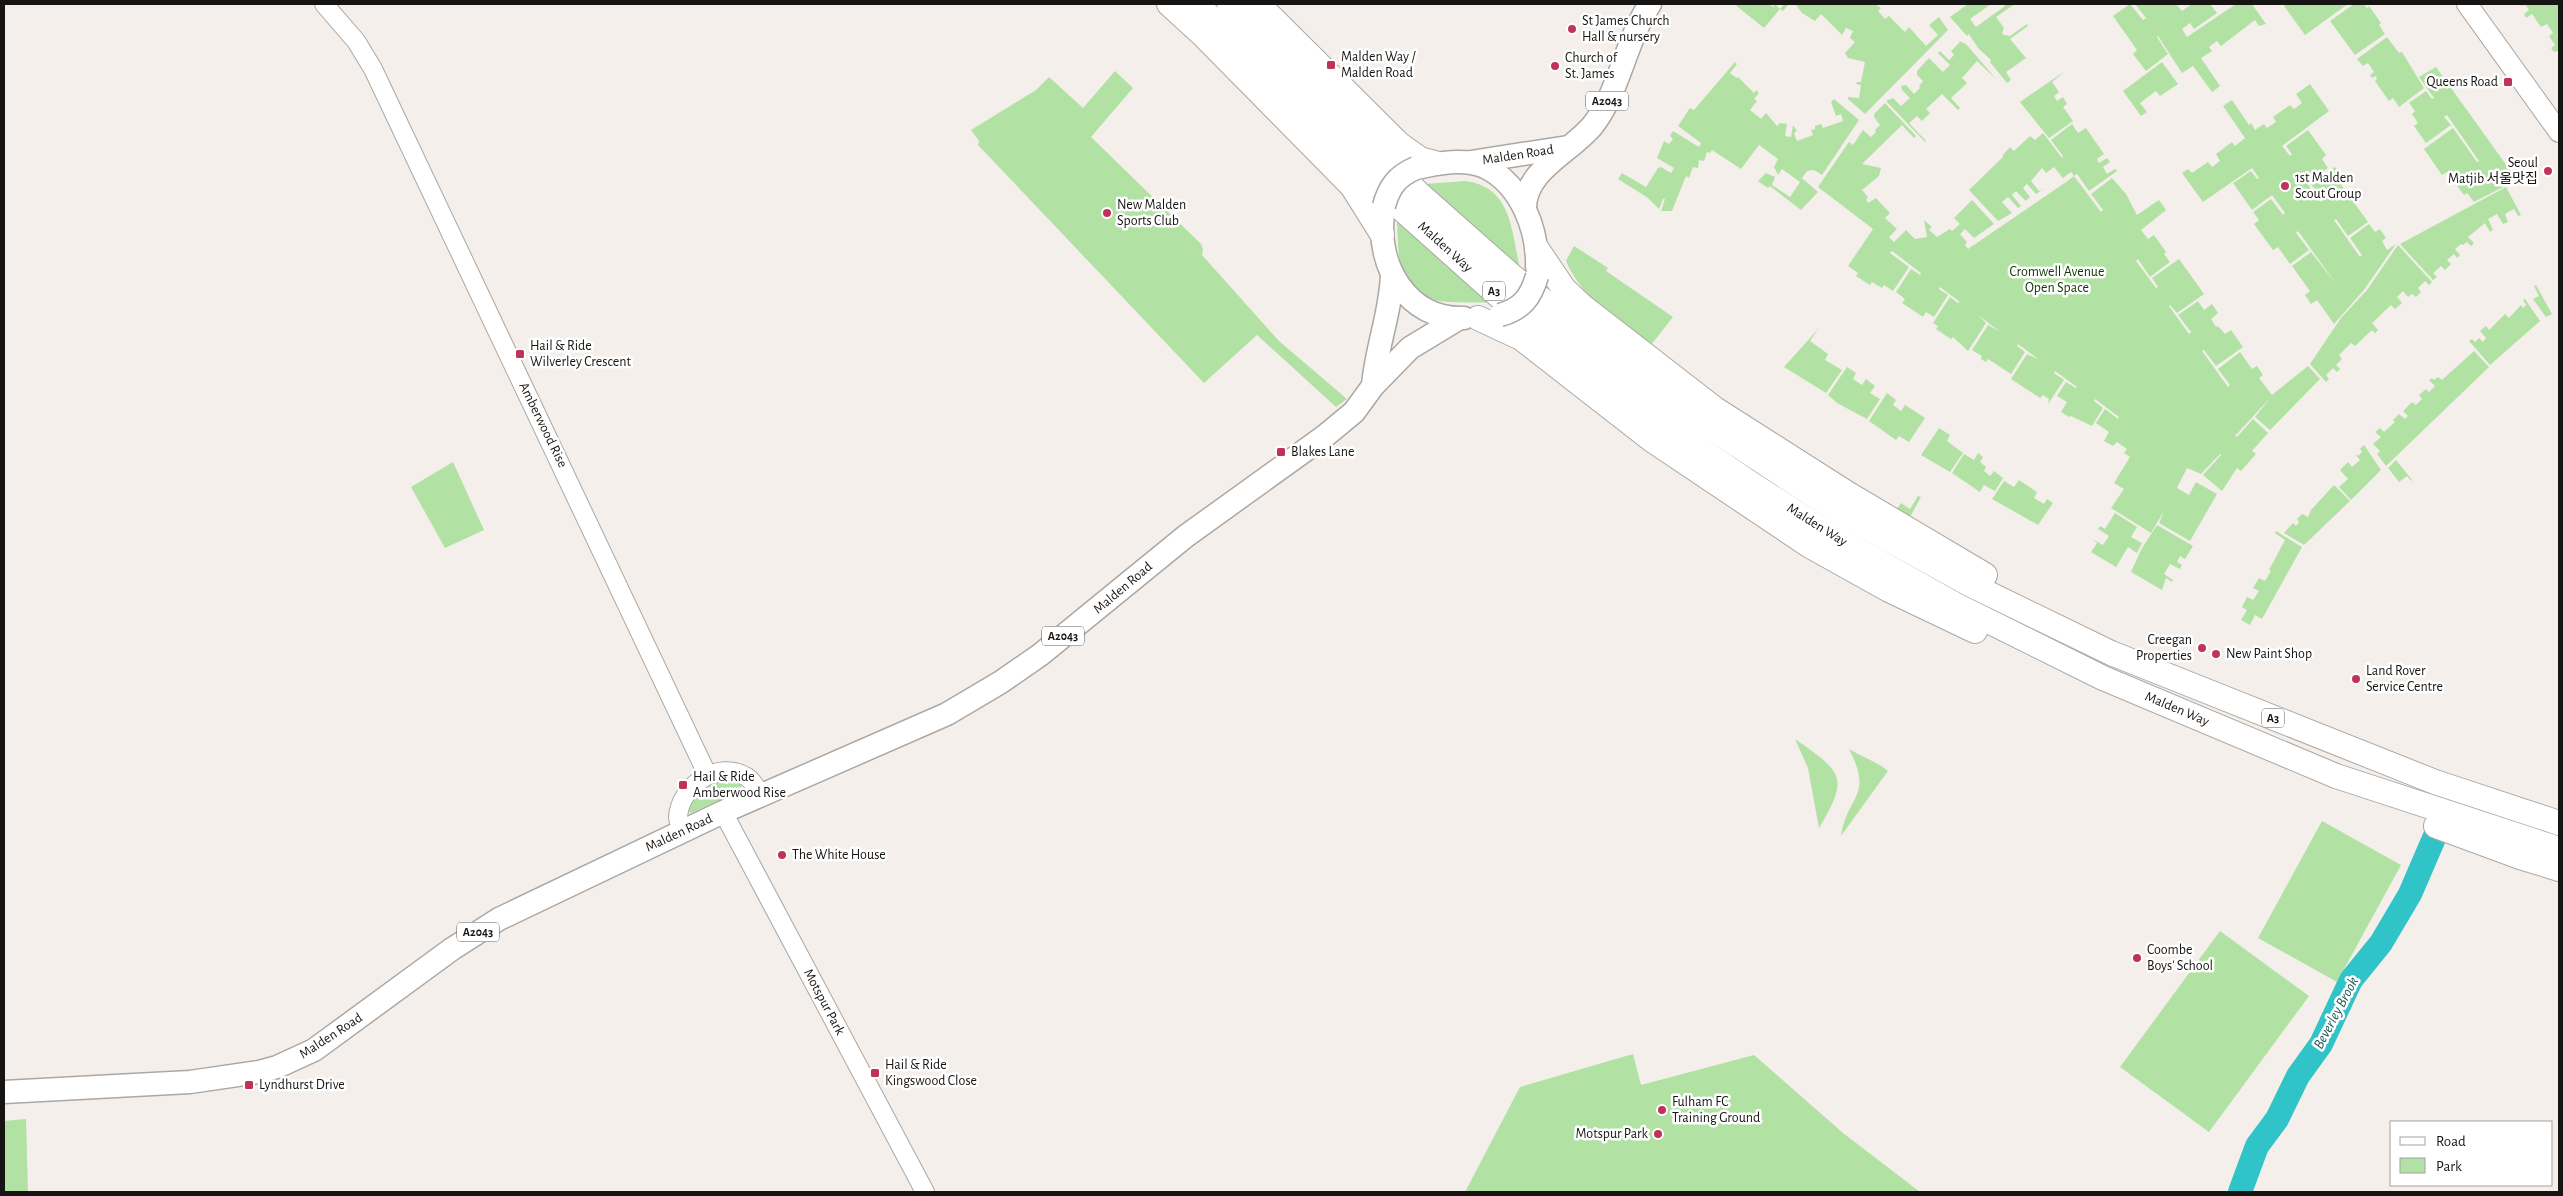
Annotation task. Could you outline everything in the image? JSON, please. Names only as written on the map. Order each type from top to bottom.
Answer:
[{"type":"highway","points":[[1168,4],[1205,37],[1352,186],[1382,234]]},
{"type":"highway","name":"Malden Way","points":[[1197,4],[1404,211],[1498,295],[1664,424],[1744,479],[1871,559],[1956,605],[2103,678],[2336,776],[2559,849]]},
{"type":"highway","name":"Malden Way","points":[[1229,4],[1425,199],[1535,296],[1678,406],[1755,459],[1887,540],[2000,600],[2111,653],[2435,782],[2559,823]]},
{"type":"highway","points":[[1258,4],[1399,144],[1420,159],[1425,166]]},
{"type":"highway","points":[[1537,249],[1564,289],[1582,306],[1715,409],[1850,495],[2035,604],[2111,653]]},
{"type":"highway","points":[[1479,317],[1521,338],[1652,440],[1730,494],[1837,562],[1938,614],[2000,642],[2057,665],[2103,678]]},
{"type":"highway","name":"A3","points":[[2336,776],[2382,804],[2520,857],[2559,869]]},
{"type":"highway","name":"A3","points":[[2435,782],[2478,788],[2559,809]]},
{"type":"main road","name":"Malden Road","points":[[1524,208],[1527,190],[1568,147],[1584,135],[1599,116],[1609,98],[1633,34],[1650,4]]},
{"type":"main road","points":[[2467,4],[2559,132]]},
{"type":"main road","name":"Malden Road","points":[[1468,163],[1568,147]]},
{"type":"main road","points":[[1468,163],[1484,167],[1496,174],[1508,185],[1524,208],[1537,249],[1537,276],[1528,298],[1520,307],[1479,317],[1423,309],[1405,294],[1392,274],[1382,234],[1384,206],[1388,191],[1402,174],[1425,166],[1468,163]]},
{"type":"main road","name":"Malden Road","points":[[1373,386],[1390,307],[1392,274]]},
{"type":"main road","name":"Malden Road","points":[[4,1092],[190,1082],[259,1072],[277,1067],[314,1050],[452,949],[499,919],[723,812],[929,722],[1019,670],[1186,536],[1338,426],[1364,401],[1373,386],[1418,341],[1479,317]]},
{"type":"street","name":"Amberwood Rise","points":[[324,4],[356,41],[374,69],[707,774]]},
{"type":"street","points":[[682,832],[678,818],[688,789],[707,774],[736,772],[747,777],[761,795]]},
{"type":"street","name":"Motspur Park","points":[[723,812],[925,1192]]},
{"type":"green space","points":[[1734,4],[1769,4],[1773,7],[1775,4],[1780,9],[1764,28]]},
{"type":"green space","points":[[1784,4],[1789,4],[1783,11],[1780,9]]},
{"type":"green space","points":[[1795,4],[1875,4],[1881,8],[1878,11],[1885,19],[1889,16],[1905,32],[1909,27],[1926,46],[1938,35],[1929,25],[1939,17],[1948,30],[1865,114],[1848,99],[1848,97],[1859,98],[1861,85],[1856,84],[1861,82],[1865,62],[1848,58],[1845,53],[1855,42],[1850,38],[1853,31],[1846,28],[1842,35],[1821,14],[1815,21],[1802,13]]},
{"type":"green space","points":[[1968,4],[1991,4],[1970,19],[1976,27],[2005,6],[2004,4],[2015,4],[1996,17],[2004,28],[2002,33],[2004,35],[2010,36],[2027,24],[2028,26],[2010,39],[2026,58],[2006,72],[2011,80],[2007,83],[1969,34],[1967,36],[1950,17]]},
{"type":"green space","points":[[2130,4],[2143,20],[2146,18],[2135,4],[2176,4],[2182,11],[2192,4],[2210,4],[2217,13],[2194,29],[2190,23],[2182,29],[2187,37],[2236,4],[2252,4],[2266,24],[2259,26],[2255,20],[2221,46],[2217,41],[2209,47],[2212,51],[2201,58],[2220,86],[2212,92],[2193,66],[2182,73],[2158,36],[2168,54],[2146,71],[2133,54],[2137,50],[2113,16]]},
{"type":"green space","points":[[2287,4],[2348,4],[2305,35],[2284,6]]},
{"type":"green space","points":[[2354,4],[2364,4],[2367,8],[2369,6],[2381,23],[2379,25],[2385,34],[2355,55],[2330,21]]},
{"type":"green space","points":[[2525,4],[2559,4],[2559,51],[2554,52],[2551,48],[2555,45],[2549,36],[2553,33],[2547,24],[2541,27],[2532,14],[2526,18],[2524,14],[2529,10]]},
{"type":"green space","points":[[2387,37],[2399,53],[2402,52],[2424,88],[2399,107],[2393,98],[2389,101],[2375,81],[2377,79],[2376,76],[2372,78],[2370,75],[2374,72],[2368,63],[2363,66],[2357,59]]},
{"type":"green space","points":[[1957,40],[1966,44],[1996,79],[1977,61],[1962,78],[1967,83],[1951,98],[1960,108],[1958,110],[1942,94],[1926,109],[1930,113],[1922,121],[1917,116],[1909,123],[1925,142],[1886,101],[1893,98],[1901,106],[1910,98],[1902,90],[1901,86],[1906,85],[1914,94],[1920,88],[1919,86],[1923,81],[1917,75],[1917,71],[1929,58],[1943,72],[1950,65],[1938,53],[1940,51],[1949,60],[1954,55],[1951,51],[1960,42]]},
{"type":"green space","points":[[1735,62],[1737,64],[1730,73],[1738,77],[1754,93],[1756,90],[1759,93],[1754,99],[1757,101],[1750,110],[1761,119],[1766,113],[1777,126],[1780,123],[1787,124],[1785,136],[1791,137],[1793,125],[1797,131],[1794,133],[1797,141],[1813,135],[1811,130],[1815,129],[1815,126],[1821,124],[1823,128],[1843,121],[1841,114],[1836,116],[1831,102],[1834,99],[1859,120],[1822,175],[1814,170],[1807,171],[1802,178],[1818,192],[1801,210],[1770,186],[1768,188],[1758,181],[1766,173],[1775,177],[1772,185],[1790,197],[1800,182],[1782,169],[1778,175],[1774,167],[1778,159],[1759,145],[1741,169],[1712,150],[1710,153],[1707,152],[1704,161],[1699,160],[1698,168],[1693,167],[1689,178],[1686,176],[1672,211],[1661,211],[1665,199],[1663,199],[1659,209],[1648,198],[1618,179],[1622,173],[1646,187],[1658,168],[1661,167],[1671,173],[1674,168],[1657,158],[1664,141],[1669,144],[1673,139],[1670,136],[1673,131],[1699,147],[1701,143],[1678,126],[1690,108],[1694,110]]},
{"type":"green space","points":[[2162,62],[2178,84],[2160,96],[2156,91],[2140,103],[2147,112],[2141,116],[2123,91]]},
{"type":"green space","points":[[2436,67],[2517,180],[2474,202],[2467,193],[2464,195],[2447,172],[2442,175],[2424,149],[2453,128],[2477,162],[2479,161],[2447,115],[2444,117],[2451,125],[2426,143],[2414,126],[2418,123],[2412,114],[2415,111],[2409,103],[2426,91],[2432,99],[2434,98],[2419,77]]},
{"type":"green space","name":"New Malden Sports Club","points":[[1115,71],[1133,88],[1091,137],[1201,244],[1203,249],[1202,255],[1279,341],[1347,399],[1336,407],[1257,335],[1204,383],[978,145],[979,141],[971,130],[1036,90],[1049,77],[1083,108]]},
{"type":"green space","points":[[2065,71],[2052,82],[2059,92],[2054,96],[2057,101],[2063,97],[2067,104],[2063,107],[2073,121],[2049,138],[2020,102]]},
{"type":"green space","points":[[2310,84],[2329,111],[2282,146],[2290,156],[2292,154],[2286,146],[2308,130],[2326,155],[2322,159],[2328,168],[2310,181],[2303,172],[2300,174],[2321,202],[2323,200],[2311,184],[2335,167],[2341,176],[2337,179],[2368,222],[2348,236],[2336,219],[2334,220],[2360,257],[2362,255],[2350,238],[2369,224],[2375,232],[2380,229],[2386,238],[2382,241],[2387,250],[2396,244],[2363,291],[2334,324],[2317,300],[2311,304],[2305,295],[2310,291],[2292,266],[2311,252],[2337,285],[2298,231],[2296,233],[2309,250],[2290,264],[2278,247],[2273,250],[2254,224],[2259,220],[2253,212],[2271,199],[2283,215],[2285,213],[2272,195],[2252,210],[2233,183],[2251,171],[2257,179],[2259,178],[2252,168],[2203,202],[2182,173],[2188,169],[2192,173],[2208,162],[2212,167],[2220,161],[2216,154],[2232,142],[2235,146],[2245,138],[2223,106],[2232,100],[2249,125],[2251,123],[2255,130],[2264,124],[2267,128],[2276,122],[2273,117],[2290,105],[2294,109],[2302,103],[2296,94]]},
{"type":"green space","name":"Cromwell Avenue Open Space","points":[[1885,103],[1916,136],[1914,138],[1902,125],[1862,164],[1881,168],[1879,176],[1862,190],[1868,197],[1866,200],[1868,203],[1876,198],[1890,213],[1885,218],[1897,229],[1889,237],[1894,242],[1906,230],[1915,239],[1927,237],[1924,220],[1932,227],[1929,230],[1937,237],[1950,229],[1952,231],[1960,224],[1954,218],[1972,200],[1994,224],[1974,238],[1965,229],[1960,234],[1967,242],[1965,245],[1968,249],[2074,176],[2101,212],[2103,210],[2091,194],[2112,178],[2126,194],[2137,215],[2159,200],[2166,210],[2141,230],[2148,239],[2154,235],[2166,252],[2164,254],[2170,262],[2150,277],[2138,259],[2136,261],[2156,288],[2158,287],[2152,278],[2179,259],[2204,294],[2177,313],[2169,306],[2189,334],[2191,332],[2178,315],[2198,301],[2204,310],[2212,304],[2218,313],[2211,319],[2216,327],[2218,326],[2225,334],[2231,330],[2243,347],[2216,366],[2204,350],[2202,351],[2228,387],[2230,385],[2218,369],[2240,352],[2252,369],[2257,366],[2263,375],[2259,378],[2272,395],[2308,366],[2320,379],[2270,430],[2255,417],[2270,398],[2235,436],[2237,437],[2253,419],[2268,433],[2252,451],[2256,454],[2241,471],[2237,468],[2222,491],[2203,475],[2220,454],[2201,474],[2187,468],[2177,488],[2189,495],[2196,482],[2217,494],[2190,541],[2159,523],[2164,511],[2151,533],[2111,508],[2124,489],[2114,483],[2130,457],[2124,453],[2127,449],[2117,442],[2113,446],[2104,441],[2109,432],[2096,423],[2105,409],[2118,419],[2119,417],[2095,399],[2094,401],[2103,408],[2092,426],[2061,412],[2067,402],[2057,396],[2066,382],[2077,387],[2055,371],[2054,373],[2064,380],[2048,404],[2049,399],[2043,395],[2040,398],[2011,379],[2027,354],[2038,359],[2018,344],[2017,346],[2025,352],[2011,374],[1988,359],[1986,362],[1981,359],[1982,356],[1972,350],[1988,325],[1999,331],[1978,315],[1986,323],[1968,351],[1953,337],[1951,339],[1936,329],[1938,326],[1933,323],[1950,297],[1958,303],[1960,302],[1940,287],[1939,289],[1948,295],[1934,317],[1926,312],[1923,317],[1902,303],[1905,299],[1896,292],[1911,269],[1920,275],[1921,273],[1892,251],[1890,253],[1909,267],[1893,291],[1884,285],[1882,288],[1872,282],[1870,285],[1856,276],[1858,273],[1848,266],[1873,229],[1818,187],[1855,133],[1849,142],[1853,145],[1863,130],[1871,137],[1876,132],[1875,130],[1880,125],[1874,114]]},
{"type":"green space","points":[[2072,124],[2078,133],[2086,128],[2104,154],[2097,159],[2099,163],[2107,158],[2110,162],[2103,167],[2107,174],[2115,169],[2117,171],[2089,191],[2077,174],[2074,176],[2071,172],[2063,178],[2066,182],[2054,167],[2046,173],[2042,168],[2031,181],[2039,191],[2045,188],[2036,194],[2027,184],[2023,188],[2030,197],[2026,201],[2016,191],[2012,195],[2021,206],[2018,208],[2008,197],[2002,202],[2012,213],[1998,221],[1969,190],[2003,157],[2010,147],[2014,151],[2030,136],[2035,140],[2043,133],[2062,158],[2063,156],[2051,140]]},
{"type":"green space","points":[[1465,181],[1480,185],[1492,192],[1501,201],[1511,225],[1520,268],[1425,184]]},
{"type":"green space","points":[[2506,187],[2521,215],[2518,216],[2514,209],[2505,214],[2508,222],[2503,224],[2497,214],[2488,219],[2493,230],[2490,232],[2485,223],[2468,237],[2474,243],[2471,246],[2467,242],[2455,249],[2460,255],[2457,258],[2454,254],[2447,260],[2451,264],[2445,270],[2441,266],[2433,273],[2437,277],[2433,280],[2400,244]]},
{"type":"green space","points":[[1397,220],[1491,303],[1438,301],[1417,291],[1408,282],[1400,263]]},
{"type":"green space","points":[[2398,245],[2432,282],[2429,285],[2425,281],[2418,288],[2421,292],[2416,297],[2412,294],[2408,297],[2403,291],[2397,297],[2402,303],[2395,309],[2391,305],[2372,323],[2378,330],[2375,333],[2372,330],[2355,346],[2351,343],[2339,355],[2342,359],[2336,365],[2340,369],[2337,372],[2333,368],[2326,375],[2329,379],[2326,382],[2310,364],[2341,318],[2367,290]]},
{"type":"green space","points":[[1574,246],[1608,268],[1606,271],[1673,317],[1651,345],[1602,308],[1582,287],[1566,261]]},
{"type":"green space","points":[[2536,285],[2552,314],[2546,317],[2533,299],[2539,296],[2534,286]]},
{"type":"green space","points":[[2525,299],[2540,321],[2490,365],[2469,341],[2472,339],[2475,342],[2479,338],[2483,342],[2486,338],[2480,331],[2486,326],[2489,330],[2505,314],[2509,318],[2521,305],[2523,308],[2526,305],[2523,300]]},
{"type":"green space","points":[[1819,328],[1810,341],[1828,354],[1825,360],[1842,370],[1826,393],[1784,367]]},
{"type":"green space","points":[[2474,351],[2489,367],[2386,466],[2377,454],[2380,451],[2373,444],[2381,437],[2375,432],[2380,428],[2384,432],[2395,422],[2393,420],[2399,414],[2405,419],[2408,416],[2403,411],[2412,402],[2416,405],[2422,399],[2419,395],[2426,389],[2429,392],[2435,386],[2429,380],[2432,378],[2434,380],[2438,377],[2442,380]]},
{"type":"green space","points":[[1847,367],[1856,373],[1853,379],[1862,385],[1866,379],[1875,386],[1870,393],[1880,399],[1867,419],[1837,403],[1828,395]]},
{"type":"green space","points":[[1887,393],[1896,400],[1893,405],[1901,411],[1905,405],[1925,418],[1909,442],[1899,436],[1896,440],[1869,421]]},
{"type":"green space","points":[[1939,428],[1950,435],[1947,441],[1963,453],[1950,472],[1921,455]]},
{"type":"green space","points":[[2364,445],[2381,470],[2351,500],[2339,487],[2348,479],[2340,470],[2348,462],[2352,467],[2360,460],[2355,454],[2358,456],[2362,452],[2360,449]]},
{"type":"green space","points":[[1978,453],[1983,457],[1980,462],[1986,467],[1984,471],[1990,476],[1994,471],[2003,478],[1995,491],[1984,485],[1980,492],[1952,473],[1964,454],[1974,460]]},
{"type":"green space","points":[[2396,460],[2411,481],[2407,476],[2399,482],[2388,468]]},
{"type":"green space","points":[[453,462],[484,530],[445,548],[411,487]]},
{"type":"green space","points":[[2019,480],[2037,492],[2034,498],[2044,504],[2047,499],[2053,503],[2038,525],[1992,499],[2004,481],[2014,487]]},
{"type":"green space","points":[[2334,485],[2350,501],[2304,545],[2284,533],[2293,523],[2296,526],[2299,522],[2297,519],[2302,514],[2308,517],[2311,510]]},
{"type":"green space","points":[[1918,496],[1921,497],[1910,517],[1897,509],[1901,503],[1910,509]]},
{"type":"green space","points":[[2115,513],[2137,527],[2131,537],[2142,543],[2137,553],[2128,547],[2116,567],[2091,552],[2097,543],[2092,539],[2103,545],[2109,536],[2098,529],[2100,526],[2105,529]]},
{"type":"green space","points":[[2157,525],[2193,546],[2185,559],[2180,556],[2177,562],[2182,565],[2180,569],[2170,564],[2164,574],[2173,580],[2172,582],[2166,578],[2162,590],[2131,572],[2142,548]]},
{"type":"green space","points":[[2276,531],[2302,547],[2262,619],[2255,615],[2250,625],[2241,620],[2247,610],[2242,607],[2247,597],[2253,600],[2259,591],[2253,588],[2259,578],[2265,581],[2285,540],[2275,533]]},
{"type":"green space","points":[[1795,739],[1823,760],[1836,777],[1835,797],[1819,828],[1808,768]]},
{"type":"green space","points":[[1849,749],[1879,764],[1888,771],[1841,836],[1844,822],[1859,787],[1856,765]]},
{"type":"green space","points":[[731,779],[741,783],[741,790],[691,813],[688,811],[686,803],[712,780]]},
{"type":"green space","points":[[2322,821],[2401,865],[2337,982],[2258,938]]},
{"type":"green space","points":[[2220,931],[2309,996],[2209,1132],[2120,1067]]},
{"type":"green space","name":"Fulham FC Training Ground","points":[[1633,1054],[1641,1085],[1754,1055],[1843,1133],[1920,1192],[1465,1192],[1520,1087]]},
{"type":"green space","points":[[26,1119],[28,1192],[4,1192],[4,1121]]},
{"type":"waterway","name":"Beverley Brook","points":[[2240,1192],[2257,1146],[2277,1119],[2298,1076],[2321,1044],[2351,980],[2381,943],[2410,894],[2435,836]]},
{"type":"place","name":"St James Church Hall & nursery","points":[[1572,29]]},
{"type":"place","name":"Malden Way / Malden Road","points":[[1331,65]]},
{"type":"place","name":"Church of St. James","points":[[1555,66]]},
{"type":"place","name":"Queens Road","points":[[2508,82]]},
{"type":"place","name":"Seoul Matjib 서울맛집","points":[[2548,171]]},
{"type":"place","name":"1st Malden Scout Group","points":[[2285,186]]},
{"type":"place","name":"New Malden Sports Club","points":[[1107,213]]},
{"type":"place","name":"Hail & Ride Wilverley Crescent","points":[[520,354]]},
{"type":"place","name":"Blakes Lane","points":[[1281,452]]},
{"type":"place","name":"Creegan Properties","points":[[2202,648]]},
{"type":"place","name":"New Paint Shop","points":[[2216,654]]},
{"type":"place","name":"Land Rover Service Centre","points":[[2356,679]]},
{"type":"place","name":"Hail & Ride Amberwood Rise","points":[[683,785]]},
{"type":"place","name":"The White House","points":[[782,855]]},
{"type":"place","name":"Coombe Boys' School","points":[[2137,958]]},
{"type":"place","name":"Hail & Ride Kingswood Close","points":[[875,1073]]},
{"type":"place","name":"Lyndhurst Drive","points":[[249,1085]]},
{"type":"place","name":"Fulham FC Training Ground","points":[[1662,1110]]},
{"type":"place","name":"Motspur Park","points":[[1658,1134]]}]
